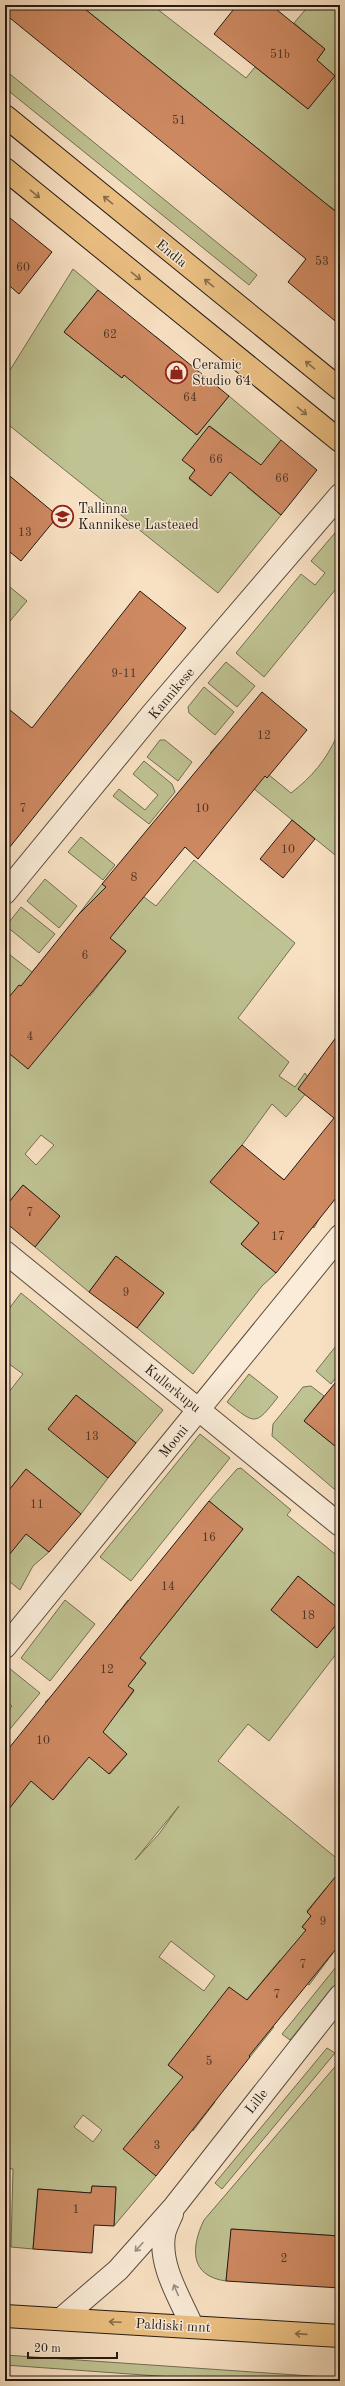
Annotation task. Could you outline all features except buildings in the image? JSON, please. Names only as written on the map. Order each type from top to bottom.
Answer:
[{"type":"main road","name":"Endla","points":[[5,116],[340,389]]},
{"type":"main road","points":[[5,169],[340,441]]},
{"type":"main road","name":"Paldiski mnt","points":[[5,2316],[340,2336]]},
{"type":"street","name":"Kannikese","points":[[5,893],[152,714],[338,498]]},
{"type":"street","name":"Mooni","points":[[5,1647],[340,1236]]},
{"type":"street","name":"Kullerkupu","points":[[5,1252],[340,1525]]},
{"type":"street","name":"Lille","points":[[61,2319],[118,2270],[174,2207],[340,1996]]},
{"type":"street","name":"Lille","points":[[174,2207],[164,2234],[164,2252],[168,2271],[192,2326]]},
{"type":"green space","points":[[80,5],[152,5],[246,78],[255,67],[308,109],[335,76],[317,60],[325,49],[294,23],[305,10],[299,5],[340,5],[340,204],[335,210],[325,203]]},
{"type":"green space","points":[[5,70],[257,275],[249,285],[5,88]]},
{"type":"green space","points":[[73,269],[98,290],[64,332],[122,378],[155,336],[171,349],[141,388],[197,435],[229,396],[281,440],[247,487],[281,515],[218,593],[5,422],[5,378]],"holes":[[[210,426],[237,447],[211,481],[211,496],[189,479],[195,470],[183,460]]]},
{"type":"green space","points":[[340,527],[340,584],[264,677],[236,653],[301,574],[315,585],[325,573],[311,561]]},
{"type":"green space","points":[[5,583],[27,601],[5,627]]},
{"type":"green space","points":[[226,662],[255,686],[237,707],[208,683]]},
{"type":"green space","points":[[204,687],[234,712],[215,735],[189,713],[188,707]]},
{"type":"green space","points":[[337,736],[340,738],[340,859],[210,753],[222,740],[267,777],[269,775],[291,793],[306,781],[318,768]]},
{"type":"green space","points":[[160,740],[165,740],[192,762],[178,781],[147,757]]},
{"type":"green space","points":[[144,761],[172,784],[175,792],[149,824],[113,796],[119,789],[145,810],[158,795],[133,774]]},
{"type":"green space","points":[[81,837],[115,865],[103,880],[68,852]]},
{"type":"green space","points":[[194,860],[295,943],[238,1018],[289,1062],[279,1076],[295,1087],[305,1073],[313,1085],[286,1117],[272,1104],[242,1145],[210,1182],[274,1172],[324,1210],[314,1228],[279,1199],[241,1244],[276,1273],[262,1286],[193,1374],[137,1328],[164,1293],[116,1256],[89,1292],[35,1247],[60,1216],[23,1185],[5,1207],[5,1050],[28,1068],[5,1002],[5,951],[32,972],[43,959],[90,996],[126,951],[78,915],[102,884],[133,909],[144,897],[156,906]],"holes":[[[41,1135],[54,1145],[36,1165],[25,1154]]]},
{"type":"green space","points":[[45,879],[77,906],[59,928],[27,901]]},
{"type":"green space","points":[[21,907],[55,934],[39,953],[6,926]]},
{"type":"green space","points":[[21,1293],[163,1410],[136,1443],[76,1395],[49,1429],[108,1478],[81,1514],[26,1469],[5,1495],[5,1397],[23,1374],[5,1361],[5,1314]]},
{"type":"green space","points":[[340,1341],[340,1372],[331,1384],[316,1371]]},
{"type":"green space","points":[[249,1374],[278,1397],[264,1413],[255,1419],[244,1415],[227,1402]]},
{"type":"green space","points":[[311,1386],[324,1396],[304,1421],[340,1450],[340,1494],[272,1436],[273,1424],[303,1387]]},
{"type":"green space","points":[[200,1434],[230,1458],[131,1581],[100,1557]]},
{"type":"green space","points":[[241,1468],[291,1510],[287,1515],[340,1558],[340,1610],[298,1576],[271,1610],[317,1648],[340,1620],[340,1649],[269,1741],[248,1724],[218,1761],[340,1861],[340,1884],[329,1891],[326,1888],[307,1911],[311,1916],[302,1927],[333,1953],[309,1985],[280,1960],[245,2002],[274,2027],[250,2057],[203,2021],[168,2065],[215,2102],[193,2131],[159,2106],[156,2176],[114,2226],[116,2187],[92,2186],[91,2193],[38,2189],[33,2249],[11,2247],[13,2169],[5,2168],[5,1753],[78,1730],[45,1702],[50,1698],[122,1707],[134,1691],[128,1686],[146,1663],[106,1629],[128,1600],[163,1629],[243,1529],[209,1501],[237,1469]],"holes":[[[113,1741],[127,1754],[110,1774],[95,1762]],[[54,1774],[67,1784],[53,1800],[41,1790]],[[179,1806],[159,1834],[135,1860]],[[171,1941],[215,1976],[204,1991],[159,1957]],[[83,2115],[102,2130],[93,2142],[74,2127]]]},
{"type":"green space","points":[[5,1517],[49,1552],[33,1566],[20,1590],[5,1578],[5,1560],[8,1557],[5,1554]]},
{"type":"green space","points":[[65,1600],[95,1624],[50,1681],[21,1658]]},
{"type":"green space","points":[[9,1668],[40,1693],[5,1735],[5,1715],[12,1706],[5,1701],[5,1673]]},
{"type":"green space","points":[[340,1962],[340,1979],[290,2040],[282,2034]]},
{"type":"green space","points":[[327,2048],[335,2053],[222,2189],[215,2183]]},
{"type":"green space","points":[[339,2062],[340,2236],[232,2229],[226,2281],[214,2278],[205,2273],[199,2267],[195,2250],[204,2220]]},
{"type":"green space","points":[[5,2355],[340,2378],[340,2381],[227,2381],[5,2365]]},
{"type":"place","name":"Ceramic Studio 64","points":[[177,372]]},
{"type":"place","name":"Tallinna Kannikese Lasteaed","points":[[63,516]]}]
